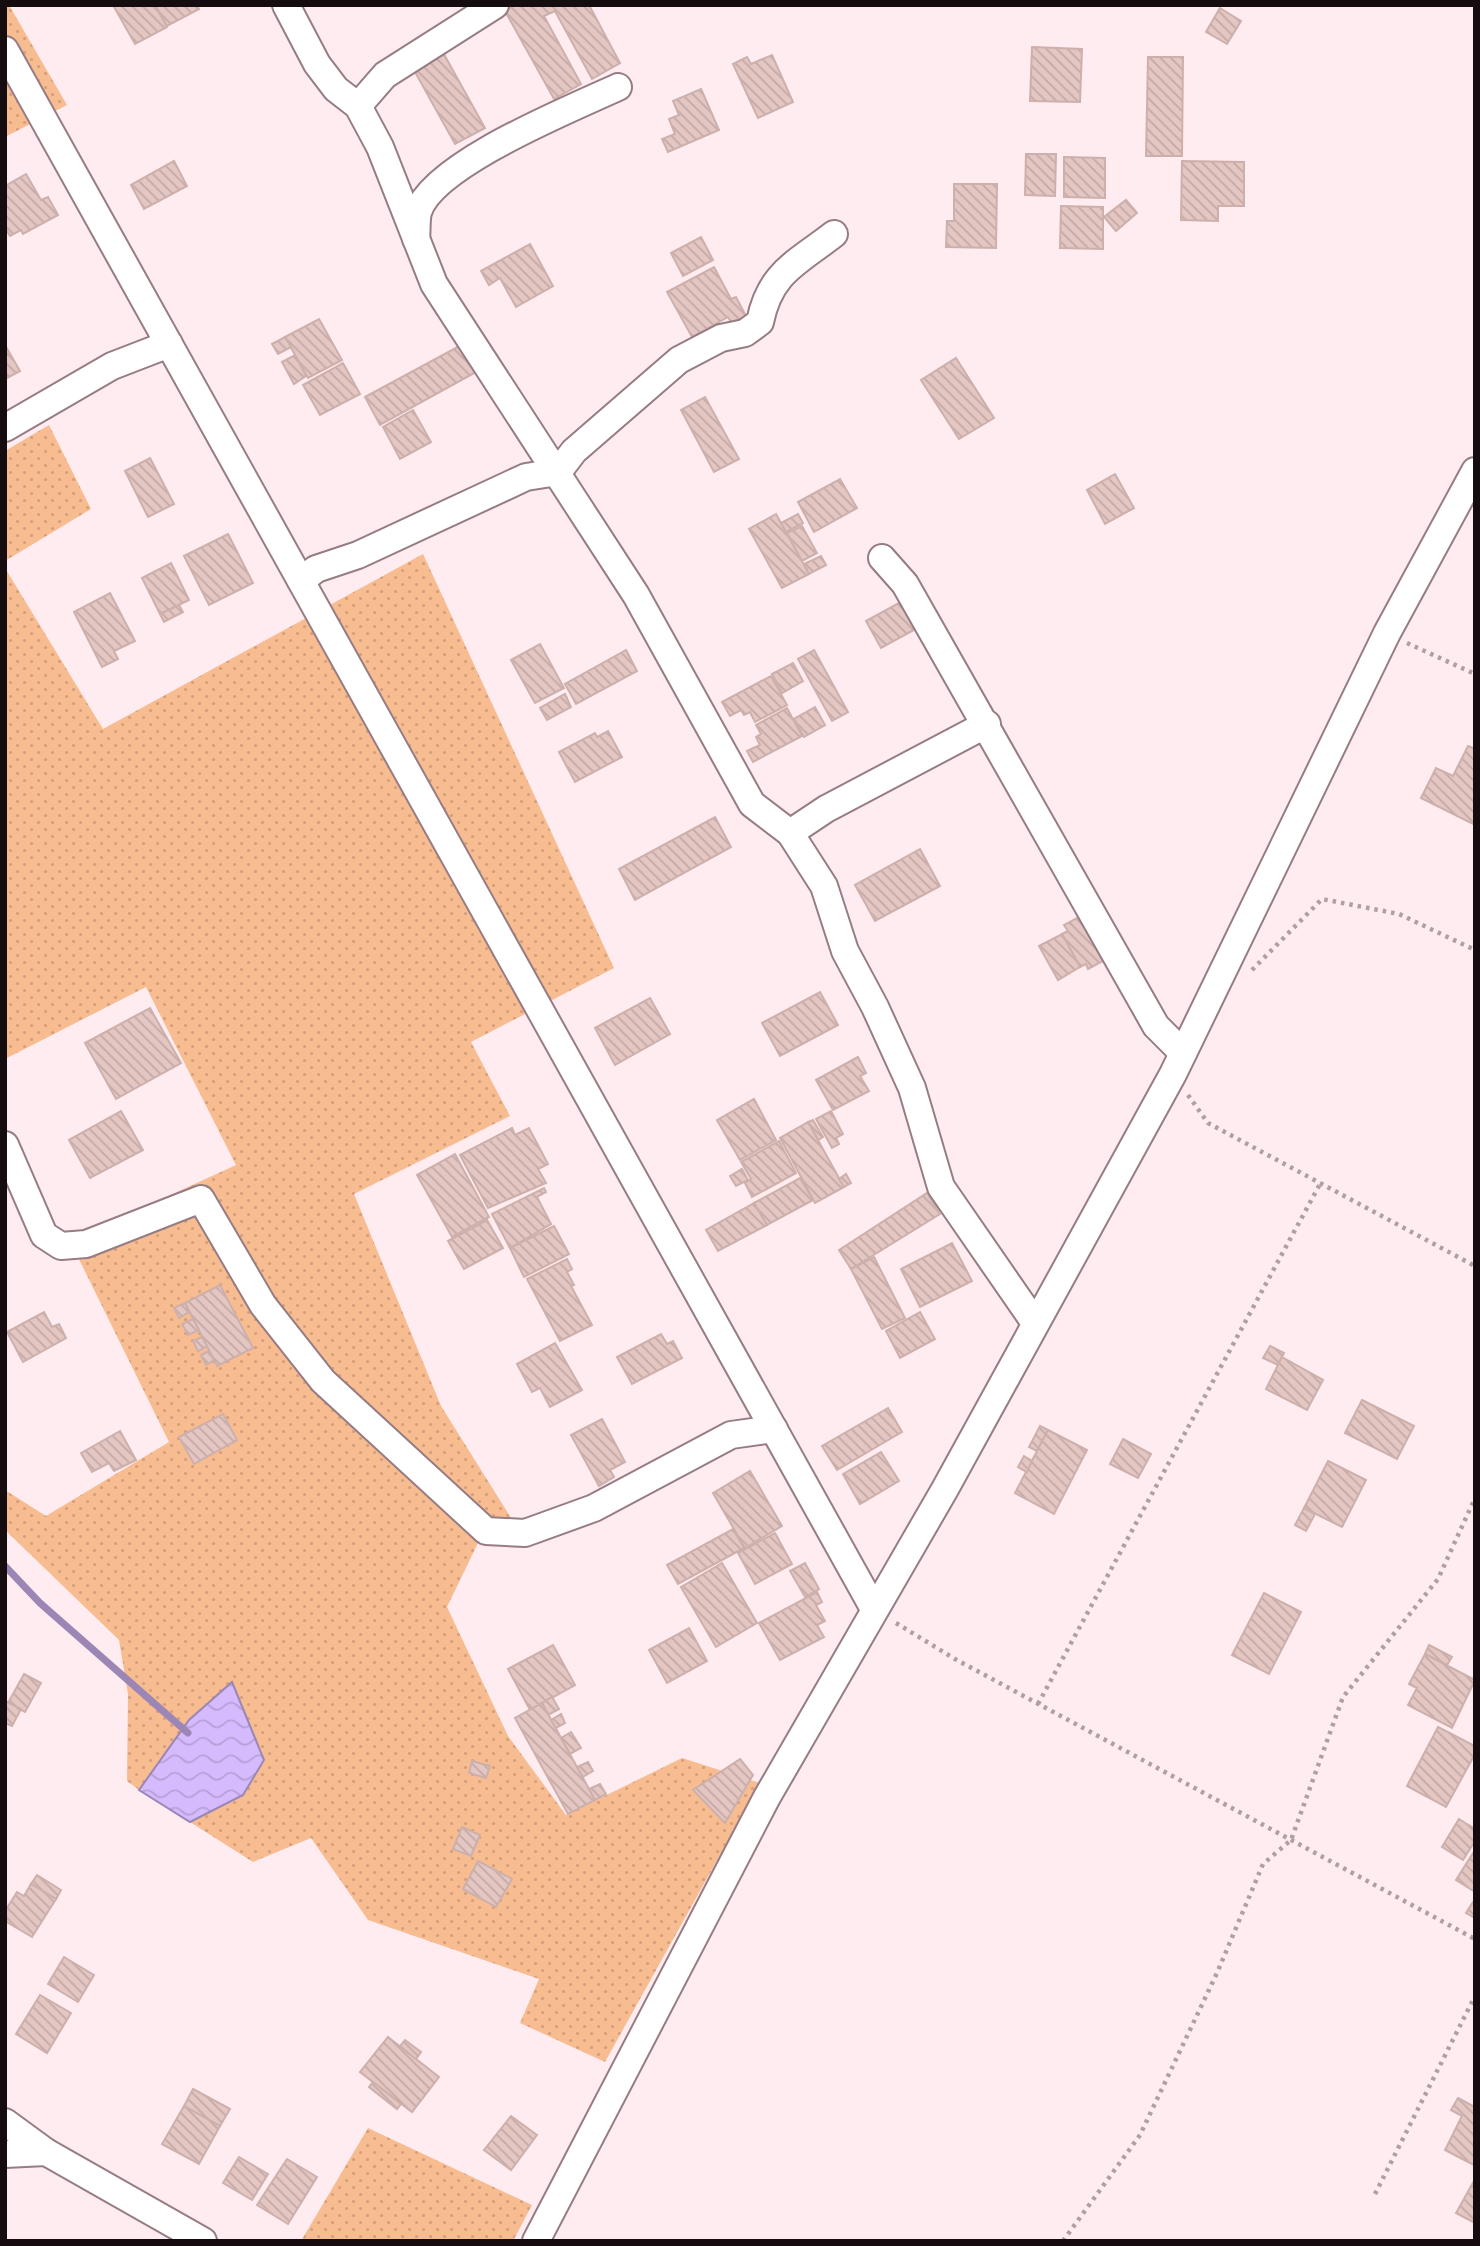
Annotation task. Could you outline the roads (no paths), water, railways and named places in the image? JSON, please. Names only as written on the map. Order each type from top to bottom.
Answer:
[{"type":"street","points":[[286,5],[317,64],[336,89],[358,106],[380,147],[434,284],[636,595],[752,804],[790,833],[824,886],[845,951],[875,1007],[912,1088],[941,1187],[1035,1323]]},
{"type":"street","points":[[358,106],[385,75],[495,5]]},
{"type":"street","points":[[5,50],[874,1609]]},
{"type":"street","points":[[416,244],[418,211],[441,182],[499,143],[618,87]]},
{"type":"street","points":[[301,581],[316,569],[358,555],[462,510],[526,477],[558,472],[574,452],[679,360],[721,338],[745,333],[760,322],[764,300],[773,282],[834,234]]},
{"type":"street","points":[[5,428],[112,366],[169,344]]},
{"type":"street","points":[[536,2241],[767,1797],[945,1489],[1178,1064],[1387,634],[1475,471]]},
{"type":"street","points":[[882,558],[905,584],[987,724],[1178,1064]]},
{"type":"street","points":[[790,833],[826,809],[987,724]]},
{"type":"street","points":[[5,1145],[44,1235],[61,1246],[86,1244],[201,1199],[264,1305],[323,1381],[486,1531],[525,1533],[594,1508],[731,1435],[774,1429]]},
{"type":"street","points":[[5,2122],[46,2152],[203,2241]]},
{"type":"street","points":[[5,2154],[46,2152]]},
{"type":"water","points":[[232,1682],[264,1760],[243,1795],[190,1822],[139,1790],[189,1720]]},
{"type":"waterway","points":[[5,1566],[40,1603],[188,1733]]}]
